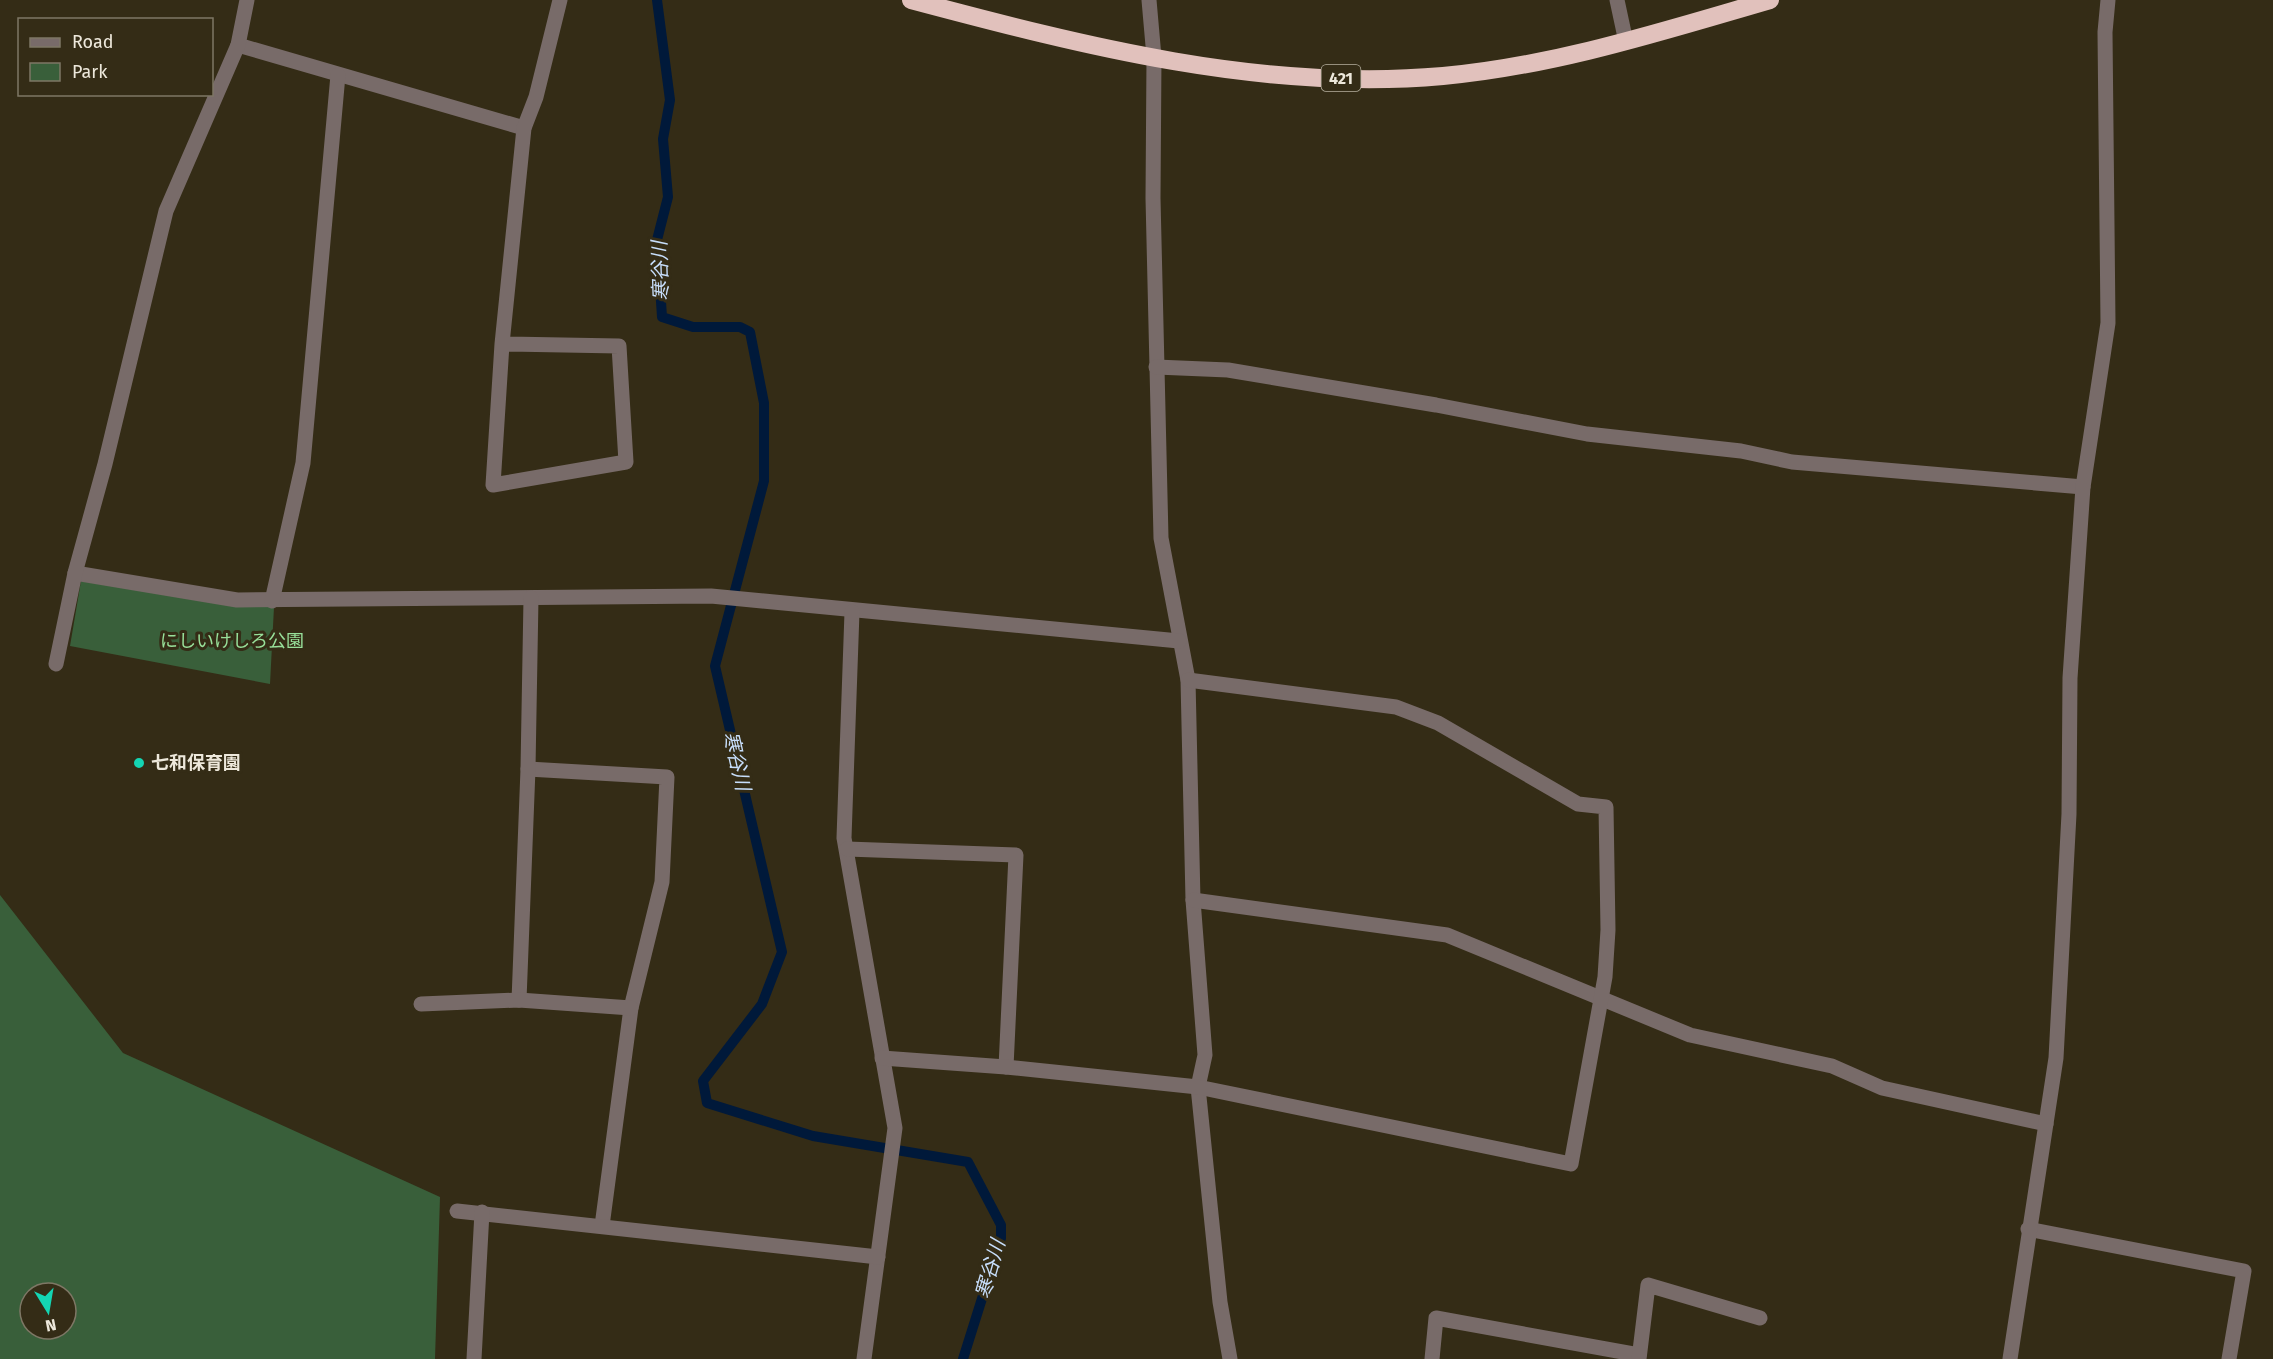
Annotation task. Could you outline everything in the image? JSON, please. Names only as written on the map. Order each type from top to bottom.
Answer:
[{"type":"highway","name":"421","points":[[911,0],[1154,57],[1233,71],[1306,78],[1375,79],[1443,76],[1522,65],[1626,42],[1770,0]]},
{"type":"street","points":[[56,664],[75,573],[105,464],[166,212],[238,45],[247,0]]},
{"type":"street","points":[[502,344],[619,346],[626,462],[493,484],[502,344],[524,128],[536,97],[560,0]]},
{"type":"street","points":[[1149,0],[1154,57],[1153,198],[1161,538],[1188,680],[1193,900],[1205,1055],[1198,1087],[1220,1302],[1230,1359]]},
{"type":"street","points":[[1617,0],[1626,42]]},
{"type":"street","points":[[2010,1359],[2028,1229],[2056,1058],[2069,814],[2070,678],[2083,487],[2108,323],[2105,32],[2108,0]]},
{"type":"street","points":[[238,45],[524,128]]},
{"type":"street","points":[[272,601],[303,464],[338,75]]},
{"type":"street","points":[[1156,367],[1228,370],[1436,405],[1587,435],[1749,452],[1792,462],[2083,487]]},
{"type":"street","points":[[75,573],[237,600],[711,596],[749,598],[852,612],[1179,641]]},
{"type":"street","points":[[519,1000],[528,769],[531,598]]},
{"type":"street","points":[[852,612],[844,838],[895,1128],[892,1167],[864,1359]]},
{"type":"street","points":[[882,1058],[1006,1067],[1198,1087],[1571,1164],[1605,978],[1608,930],[1606,807],[1578,804],[1438,723],[1396,707],[1188,680]]},
{"type":"street","points":[[528,769],[667,777],[662,882],[631,1008],[602,1226]]},
{"type":"street","points":[[847,849],[1016,855],[1006,1067]]},
{"type":"street","points":[[1193,900],[1447,935],[1690,1035],[1832,1066],[1882,1088],[2046,1124]]},
{"type":"street","points":[[421,1004],[519,1000],[631,1008]]},
{"type":"street","points":[[457,1211],[878,1257]]},
{"type":"street","points":[[474,1359],[482,1212]]},
{"type":"street","points":[[2028,1229],[2244,1271],[2229,1359]]},
{"type":"street","points":[[1432,1359],[1436,1318],[1639,1357],[1648,1285],[1760,1318]]},
{"type":"green space","name":"にしいけしろ公園","points":[[81,581],[237,606],[274,607],[270,684],[70,646]]},
{"type":"green space","points":[[0,895],[123,1053],[440,1197],[435,1359],[0,1359]]},
{"type":"waterway","name":"寒谷川","points":[[657,0],[670,100],[663,139],[668,197],[657,240],[662,317],[693,327],[740,327],[750,332],[764,403],[764,481],[715,666],[782,952],[762,1004],[703,1081],[707,1103],[813,1136],[968,1162],[1001,1225],[1001,1238],[963,1359]]},
{"type":"place","name":"七和保育園","points":[[139,763]]}]
